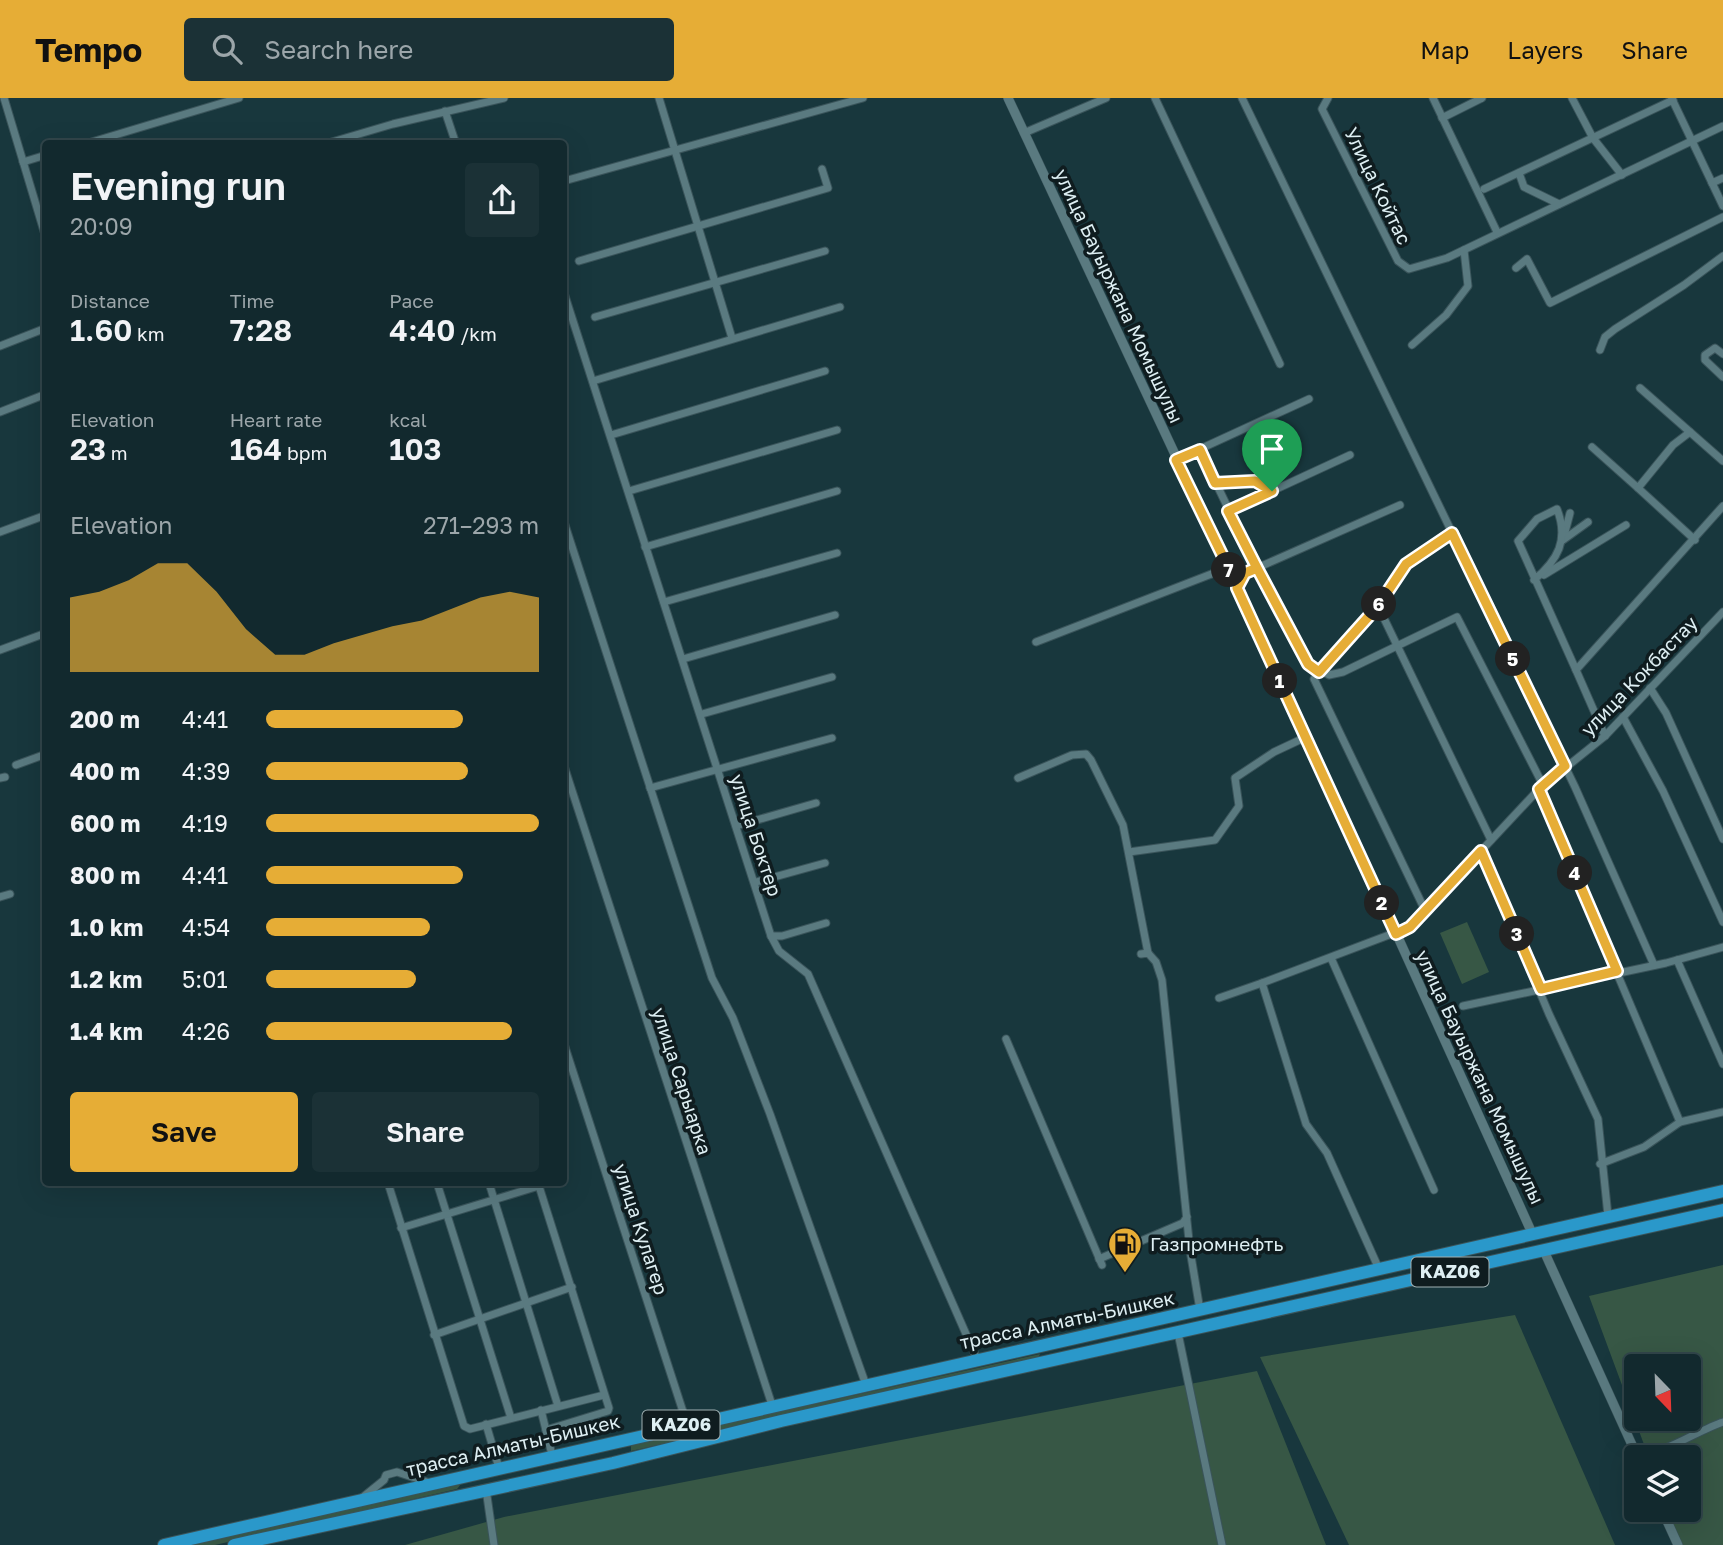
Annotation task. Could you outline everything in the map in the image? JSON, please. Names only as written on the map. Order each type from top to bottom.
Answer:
[{"type":"highway","name":"KАZ06","points":[[1200,1311],[1723,1191]]},
{"type":"highway","name":"KАZ06","points":[[1178,1333],[1723,1210]]},
{"type":"highway","name":"трасса Алматы-Бишкек","points":[[164,1545],[687,1424],[1200,1311]]},
{"type":"highway","name":"трасса Алматы-Бишкек","points":[[234,1545],[486,1488],[613,1463],[1178,1333]]},
{"type":"highway","points":[[1050,1343],[1054,1361]]},
{"type":"highway","points":[[608,1442],[613,1463]]},
{"type":"street","points":[[4,98],[42,213]]},
{"type":"street","points":[[98,140],[239,98]]},
{"type":"street","points":[[338,140],[504,98]]},
{"type":"street","points":[[659,98],[732,338]]},
{"type":"street","points":[[567,180],[863,98]]},
{"type":"street","name":"улица Бауыржана Момышулы","points":[[1008,98],[1231,573],[1532,1233]]},
{"type":"street","points":[[1024,133],[1106,98]]},
{"type":"street","points":[[1156,98],[1280,365]]},
{"type":"street","points":[[1242,98],[1565,766],[1654,965]]},
{"type":"street","points":[[1433,98],[1497,232],[1723,126]]},
{"type":"street","points":[[1443,118],[1482,98]]},
{"type":"street","points":[[1572,98],[1593,138],[1622,175]]},
{"type":"street","points":[[1484,189],[1672,99],[1723,206]]},
{"type":"street","name":"Улица Койтас","points":[[1327,100],[1322,109],[1360,188],[1403,267],[1418,268],[1464,250],[1497,232]]},
{"type":"street","points":[[445,111],[455,140]]},
{"type":"street","points":[[358,134],[360,140]]},
{"type":"street","points":[[23,162],[42,156]]},
{"type":"street","points":[[579,261],[828,188],[822,169]]},
{"type":"street","points":[[1519,173],[1524,187],[1558,204]]},
{"type":"street","points":[[1712,183],[1723,178]]},
{"type":"street","points":[[1516,268],[1527,259],[1550,303],[1565,293],[1723,217]]},
{"type":"street","points":[[1412,345],[1446,315],[1468,286],[1464,250]]},
{"type":"street","points":[[595,317],[825,251]]},
{"type":"street","points":[[1600,350],[1605,337],[1615,329],[1684,285],[1723,256]]},
{"type":"street","name":"улица Боктер","points":[[567,302],[645,547],[702,714],[771,936],[779,951],[808,974],[977,1359]]},
{"type":"street","points":[[593,381],[840,307]]},
{"type":"street","points":[[0,346],[42,330]]},
{"type":"street","points":[[1723,354],[1715,348],[1709,350],[1705,360],[1723,377]]},
{"type":"street","points":[[611,435],[825,371]]},
{"type":"street","points":[[1640,387],[1723,461]]},
{"type":"street","points":[[0,412],[42,396]]},
{"type":"street","points":[[1176,460],[1309,400]]},
{"type":"street","points":[[629,491],[837,430]]},
{"type":"street","points":[[1638,488],[1673,445],[1690,432]]},
{"type":"street","points":[[1592,447],[1695,540]]},
{"type":"street","points":[[1200,450],[1228,511],[1308,664],[1319,672],[1329,675],[1343,671],[1457,617],[1541,787],[1680,1122]]},
{"type":"street","points":[[1228,511],[1350,455]]},
{"type":"street","points":[[1215,483],[1255,481],[1272,491]]},
{"type":"street","points":[[645,547],[837,491]]},
{"type":"street","points":[[1036,642],[1214,573],[1245,573],[1400,505]]},
{"type":"street","points":[[1576,670],[1723,506]]},
{"type":"street","points":[[1563,540],[1557,509],[1537,519],[1518,541],[1605,736]]},
{"type":"street","points":[[1534,580],[1558,555],[1570,513]]},
{"type":"street","points":[[0,532],[42,516]]},
{"type":"street","points":[[1563,540],[1588,522]]},
{"type":"street","points":[[1534,580],[1626,525]]},
{"type":"street","points":[[567,531],[712,978],[733,1018],[770,1114],[866,1385]]},
{"type":"street","points":[[1427,910],[1314,679],[1378,606],[1406,564],[1452,533]]},
{"type":"street","points":[[664,602],[837,553]]},
{"type":"street","points":[[1237,588],[1245,573]]},
{"type":"street","points":[[1378,606],[1491,840]]},
{"type":"street","name":"улица Кокбастау","points":[[1219,998],[1410,927],[1541,787],[1565,766],[1586,754],[1605,736],[1723,612]]},
{"type":"street","points":[[683,659],[835,615]]},
{"type":"street","points":[[0,650],[42,634]]},
{"type":"street","points":[[702,714],[832,677]]},
{"type":"street","points":[[1650,688],[1665,713],[1723,839]]},
{"type":"street","points":[[1623,717],[1663,791],[1723,922]]},
{"type":"street","points":[[1129,852],[1215,840],[1239,806],[1235,778],[1274,752],[1306,737]]},
{"type":"street","points":[[650,788],[832,738]]},
{"type":"street","points":[[1018,778],[1072,755],[1086,754],[1123,825],[1145,954],[1156,962],[1166,1003],[1187,1217],[1200,1311]]},
{"type":"street","points":[[16,765],[42,755]]},
{"type":"street","name":"улица Сарыарка","points":[[567,775],[772,1405]]},
{"type":"street","points":[[736,826],[816,803]]},
{"type":"street","points":[[1481,851],[1598,1119],[1600,1164],[1608,1216]]},
{"type":"street","points":[[755,882],[825,863]]},
{"type":"street","points":[[0,897],[10,894]]},
{"type":"street","points":[[771,936],[782,936],[826,923]]},
{"type":"street","points":[[1463,1006],[1677,960],[1723,947]]},
{"type":"street","points":[[1331,958],[1434,1190]]},
{"type":"street","points":[[1677,960],[1723,1064]]},
{"type":"street","points":[[1262,983],[1306,1124],[1327,1153],[1379,1269]]},
{"type":"street","points":[[1006,1039],[1100,1262],[1183,1223],[1187,1217]]},
{"type":"street","name":"улица Кулагер","points":[[567,1053],[687,1424]]},
{"type":"street","points":[[1600,1164],[1644,1147],[1680,1122],[1723,1112]]},
{"type":"street","points":[[389,1186],[464,1426],[470,1429],[604,1395]]},
{"type":"street","points":[[438,1186],[511,1418]]},
{"type":"street","points":[[490,1186],[558,1406]]},
{"type":"street","points":[[401,1228],[536,1186]]},
{"type":"street","points":[[539,1186],[608,1411],[546,1430]]},
{"type":"street","points":[[1544,1251],[1632,1445]]},
{"type":"street","points":[[434,1335],[572,1287]]},
{"type":"street","points":[[1178,1333],[1222,1545]]},
{"type":"street","points":[[541,1410],[552,1455]]},
{"type":"street","points":[[1670,1445],[1697,1431],[1723,1422]]},
{"type":"street","points":[[486,1424],[499,1468]]},
{"type":"street","points":[[354,1502],[369,1494],[386,1475],[397,1472],[435,1483]]},
{"type":"street","points":[[486,1488],[494,1545]]},
{"type":"street","points":[[1667,1522],[1678,1545]]},
{"type":"green space","points":[[1467,922],[1489,972],[1462,984],[1440,933]]},
{"type":"green space","points":[[1723,1265],[1723,1545],[1681,1545],[1672,1522],[1701,1522],[1701,1445],[1644,1445],[1639,1432],[1701,1432],[1701,1354],[1624,1354],[1624,1390],[1589,1296]]},
{"type":"green space","points":[[1515,1315],[1615,1545],[1349,1545],[1260,1357]]},
{"type":"green space","points":[[1040,1354],[1037,1361],[631,1451],[631,1445]]},
{"type":"green space","points":[[1257,1371],[1326,1545],[405,1545],[504,1517]]},
{"type":"green space","points":[[461,1484],[457,1489],[215,1545],[192,1545]]},
{"type":"place","name":"Газпромнефть","points":[[1125,1274]]},
{"type":"route","points":[[1272,491],[1228,511],[1257,568],[1245,573],[1237,588],[1396,934],[1410,927],[1481,851],[1541,989],[1617,971],[1539,789],[1565,766],[1452,533],[1406,564],[1378,606],[1319,672],[1308,664],[1257,568],[1245,573],[1231,573],[1176,460],[1200,450],[1215,483],[1255,481],[1272,491]]}]
